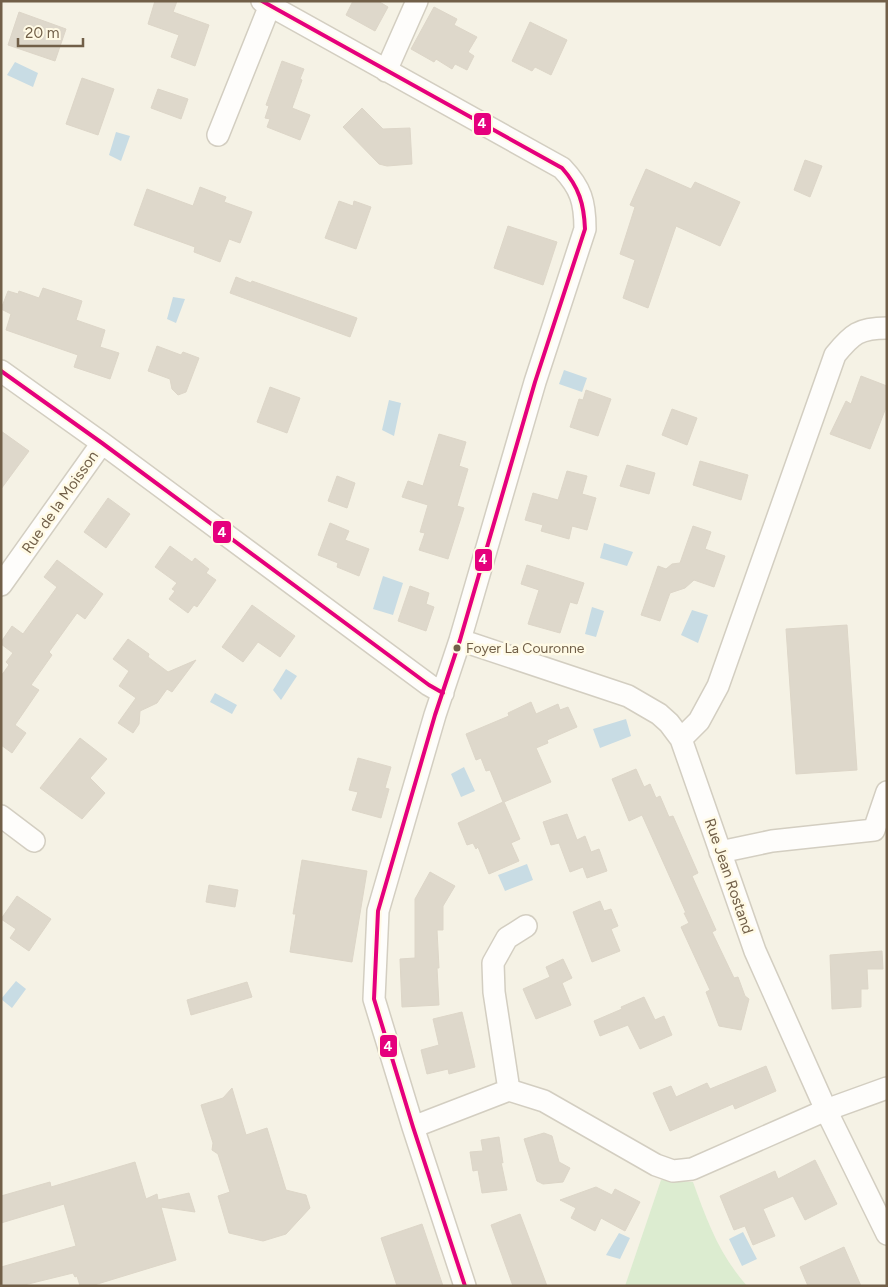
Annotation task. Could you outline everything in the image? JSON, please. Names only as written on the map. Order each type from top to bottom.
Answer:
[{"type":"street","points":[[386,71],[417,1]]},
{"type":"street","points":[[218,135],[266,3],[562,168],[574,181],[580,193],[585,214],[585,229],[535,382],[460,640],[378,911],[374,999],[413,1127],[465,1286]]},
{"type":"street","points":[[681,739],[699,721],[718,686],[835,355],[854,334],[872,329],[887,328]]},
{"type":"street","points":[[1,371],[443,693]]},
{"type":"street","name":"Rue de la Moisson","points":[[1,585],[102,443]]},
{"type":"street","name":"Rue Jean Rostand","points":[[460,640],[628,696],[659,714],[669,723],[681,739],[755,951],[826,1110],[887,1234]]},
{"type":"street","points":[[720,852],[772,841],[874,830],[887,792]]},
{"type":"street","points":[[1,816],[34,841]]},
{"type":"street","points":[[509,1090],[494,992],[493,964],[507,938],[526,926]]},
{"type":"street","points":[[413,1127],[509,1090],[544,1101],[656,1165],[674,1171],[692,1169],[826,1110],[887,1088]]},
{"type":"green space","points":[[661,1180],[693,1182],[721,1249],[747,1286],[625,1286]]},
{"type":"shaded area","points":[[15,62],[38,73],[33,87],[7,75]]},
{"type":"shaded area","points":[[116,132],[130,136],[121,161],[109,155]]},
{"type":"shaded area","points":[[173,297],[185,299],[176,323],[167,319]]},
{"type":"shaded area","points":[[564,370],[587,378],[582,392],[559,384]]},
{"type":"shaded area","points":[[389,400],[401,403],[394,436],[382,430]]},
{"type":"shaded area","points":[[604,543],[633,552],[627,566],[600,558]]},
{"type":"shaded area","points":[[383,576],[403,583],[393,615],[373,609]]},
{"type":"shaded area","points":[[592,607],[604,611],[596,637],[585,634]]},
{"type":"shaded area","points":[[692,610],[708,615],[698,643],[681,635]]},
{"type":"shaded area","points":[[286,669],[297,676],[281,700],[273,690]]},
{"type":"shaded area","points":[[215,693],[237,705],[232,714],[210,702]]},
{"type":"shaded area","points":[[626,719],[631,736],[600,748],[593,729]]},
{"type":"shaded area","points":[[464,767],[475,791],[461,797],[451,774]]},
{"type":"shaded area","points":[[527,864],[533,880],[505,891],[498,875]]},
{"type":"shaded area","points":[[16,981],[26,989],[12,1008],[1,999]]},
{"type":"shaded area","points":[[743,1232],[757,1259],[742,1266],[729,1239]]},
{"type":"shaded area","points":[[619,1233],[630,1238],[620,1259],[606,1255]]},
{"type":"building","points":[[155,1],[177,1],[173,12],[209,25],[195,66],[171,57],[179,35],[148,24]]},
{"type":"building","points":[[353,1],[378,1],[388,7],[375,31],[346,15]]},
{"type":"building","points":[[434,7],[457,19],[454,25],[477,37],[468,52],[474,56],[467,70],[455,64],[452,69],[436,59],[434,62],[411,49]]},
{"type":"building","points":[[19,12],[66,29],[55,61],[8,45]]},
{"type":"building","points":[[530,22],[567,40],[551,75],[535,67],[532,71],[512,61]]},
{"type":"building","points":[[282,61],[304,69],[292,108],[310,115],[300,140],[267,127],[270,119],[265,118],[269,106],[266,105]]},
{"type":"building","points":[[82,78],[114,89],[98,135],[66,124]]},
{"type":"building","points":[[158,89],[188,99],[181,119],[151,108]]},
{"type":"building","points":[[362,108],[383,129],[410,128],[412,164],[387,166],[379,164],[343,127]]},
{"type":"building","points":[[805,160],[822,166],[810,197],[794,190]]},
{"type":"building","points":[[646,169],[691,189],[695,182],[740,202],[720,246],[676,226],[648,308],[623,298],[635,260],[620,254],[635,207],[630,205]]},
{"type":"building","points":[[200,187],[226,197],[224,202],[252,212],[240,243],[229,239],[220,262],[194,252],[195,247],[134,225],[147,189],[193,206]]},
{"type":"building","points":[[339,201],[353,206],[354,201],[371,207],[356,249],[325,238]]},
{"type":"building","points":[[508,226],[557,242],[543,285],[494,268]]},
{"type":"building","points":[[236,277],[357,318],[350,337],[230,293]]},
{"type":"building","points":[[43,288],[82,301],[76,320],[105,330],[100,347],[119,353],[110,379],[74,367],[78,355],[6,330],[11,314],[1,309],[8,291],[18,294],[19,291],[39,298]]},
{"type":"building","points":[[157,346],[181,355],[183,352],[199,358],[186,392],[178,395],[172,389],[170,379],[148,371]]},
{"type":"building","points":[[861,376],[887,386],[887,405],[870,449],[830,434],[846,401],[851,404]]},
{"type":"building","points":[[270,387],[300,398],[287,433],[257,422]]},
{"type":"building","points":[[586,390],[611,399],[598,436],[570,427],[579,399],[583,400]]},
{"type":"building","points":[[672,409],[697,418],[687,445],[662,435]]},
{"type":"building","points":[[1,431],[29,451],[1,489]]},
{"type":"building","points":[[439,434],[466,442],[459,466],[468,469],[457,506],[464,508],[448,559],[419,550],[425,533],[420,532],[428,505],[402,497],[408,481],[423,486]]},
{"type":"building","points":[[700,461],[748,475],[741,500],[693,485]]},
{"type":"building","points":[[627,465],[655,473],[649,494],[620,486]]},
{"type":"building","points":[[567,471],[587,476],[582,494],[596,498],[587,530],[572,526],[569,539],[541,531],[543,525],[525,520],[533,493],[558,500]]},
{"type":"building","points":[[337,476],[355,483],[347,508],[328,501]]},
{"type":"building","points":[[108,498],[130,514],[106,548],[84,532]]},
{"type":"building","points":[[330,523],[349,531],[345,540],[369,549],[359,576],[337,567],[338,563],[318,555]]},
{"type":"building","points":[[693,526],[711,532],[705,549],[725,556],[714,587],[694,580],[685,588],[670,593],[660,621],[641,615],[658,566],[666,569],[672,564],[680,563]]},
{"type":"building","points":[[170,546],[192,562],[195,558],[209,569],[206,573],[216,580],[197,607],[194,605],[188,613],[169,599],[175,591],[172,589],[177,583],[155,567]]},
{"type":"building","points":[[57,560],[103,594],[85,619],[77,613],[49,652],[52,655],[31,685],[39,690],[15,725],[26,733],[12,753],[1,745],[1,676],[9,665],[6,662],[13,653],[1,642],[12,626],[23,634],[57,587],[44,577]]},
{"type":"building","points":[[527,565],[584,583],[577,604],[570,602],[560,633],[528,624],[539,590],[521,584]]},
{"type":"building","points":[[410,586],[429,593],[426,604],[434,607],[426,631],[398,621]]},
{"type":"building","points":[[252,605],[295,636],[280,657],[258,642],[243,662],[222,647]]},
{"type":"building","points":[[847,625],[857,770],[796,774],[786,629]]},
{"type":"building","points":[[128,639],[149,654],[148,657],[168,672],[196,660],[172,692],[167,689],[157,703],[140,711],[139,724],[133,733],[118,723],[136,698],[119,686],[129,671],[113,659]]},
{"type":"building","points":[[531,702],[536,714],[558,704],[560,710],[568,707],[577,727],[547,740],[548,743],[536,748],[551,782],[504,802],[520,839],[511,843],[519,861],[489,874],[478,847],[476,849],[473,843],[467,845],[458,823],[503,802],[490,770],[486,771],[481,758],[476,760],[466,734],[509,716],[508,713]]},
{"type":"building","points":[[80,738],[107,759],[90,778],[105,793],[82,819],[40,788]]},
{"type":"building","points":[[358,758],[391,767],[385,788],[389,789],[381,818],[352,810],[358,792],[349,790]]},
{"type":"building","points":[[636,769],[644,787],[650,784],[656,798],[660,796],[669,817],[673,816],[698,873],[692,876],[716,930],[712,932],[734,978],[738,977],[745,996],[749,999],[741,1030],[719,1026],[706,992],[710,990],[681,927],[689,923],[684,913],[686,913],[642,815],[629,821],[612,779]]},
{"type":"building","points":[[567,814],[577,840],[585,836],[591,852],[599,849],[607,871],[587,878],[583,867],[570,872],[559,843],[551,845],[543,822]]},
{"type":"building","points":[[302,860],[367,871],[352,962],[290,952],[296,914],[293,914]]},
{"type":"building","points":[[430,872],[455,886],[443,906],[443,930],[437,930],[439,1005],[402,1007],[400,959],[415,958],[415,899]]},
{"type":"building","points":[[209,885],[238,890],[235,907],[206,902]]},
{"type":"building","points":[[17,896],[51,919],[29,951],[10,938],[16,929],[1,919]]},
{"type":"building","points":[[600,901],[604,911],[611,909],[618,926],[611,929],[620,951],[592,962],[573,912]]},
{"type":"building","points":[[882,951],[883,969],[867,969],[868,989],[861,989],[861,1007],[832,1009],[830,955]]},
{"type":"building","points":[[563,959],[572,978],[562,983],[571,1005],[536,1019],[523,989],[550,977],[546,967]]},
{"type":"building","points":[[247,982],[252,997],[191,1015],[187,1000]]},
{"type":"building","points":[[644,997],[655,1020],[664,1016],[672,1035],[640,1049],[628,1025],[600,1036],[594,1021]]},
{"type":"building","points":[[462,1012],[475,1067],[449,1074],[448,1069],[427,1074],[421,1050],[439,1045],[433,1019]]},
{"type":"building","points":[[766,1066],[776,1091],[735,1109],[733,1104],[670,1131],[653,1093],[671,1086],[676,1097],[707,1083],[710,1089]]},
{"type":"building","points":[[232,1088],[246,1135],[267,1128],[286,1190],[306,1195],[310,1208],[286,1234],[263,1241],[229,1233],[218,1196],[230,1192],[218,1154],[212,1150],[213,1143],[201,1105],[223,1098]]},
{"type":"building","points":[[544,1133],[552,1136],[559,1162],[570,1168],[563,1182],[543,1184],[537,1181],[524,1139]]},
{"type":"building","points":[[499,1137],[503,1163],[501,1162],[507,1190],[482,1193],[478,1170],[473,1171],[470,1152],[483,1151],[481,1140]]},
{"type":"building","points":[[815,1160],[837,1204],[805,1220],[793,1196],[763,1209],[775,1236],[753,1245],[745,1226],[734,1230],[720,1196],[775,1171],[778,1179]]},
{"type":"building","points":[[135,1162],[146,1199],[157,1194],[158,1200],[189,1193],[195,1212],[161,1207],[176,1260],[91,1286],[80,1286],[77,1276],[75,1277],[73,1273],[20,1286],[1,1286],[1,1267],[76,1246],[64,1204],[1,1223],[1,1196],[50,1182],[51,1187]]},
{"type":"building","points":[[596,1187],[612,1195],[615,1189],[640,1202],[625,1231],[601,1218],[595,1231],[571,1218],[576,1208],[560,1200]]},
{"type":"building","points":[[520,1214],[547,1286],[513,1286],[491,1225]]},
{"type":"building","points":[[422,1224],[443,1286],[397,1286],[381,1238]]},
{"type":"building","points":[[844,1247],[861,1286],[808,1286],[800,1267]]},
{"type":"transit line","name":"4","points":[[262,1],[562,168],[573,182],[580,196],[583,212],[585,229],[535,382],[460,640],[435,715],[378,911],[374,999],[413,1127],[465,1286]]},
{"type":"transit line","name":"4","points":[[1,371],[102,443],[429,685],[443,693]]},
{"type":"place","name":"Foyer La Couronne","points":[[457,648]]}]
